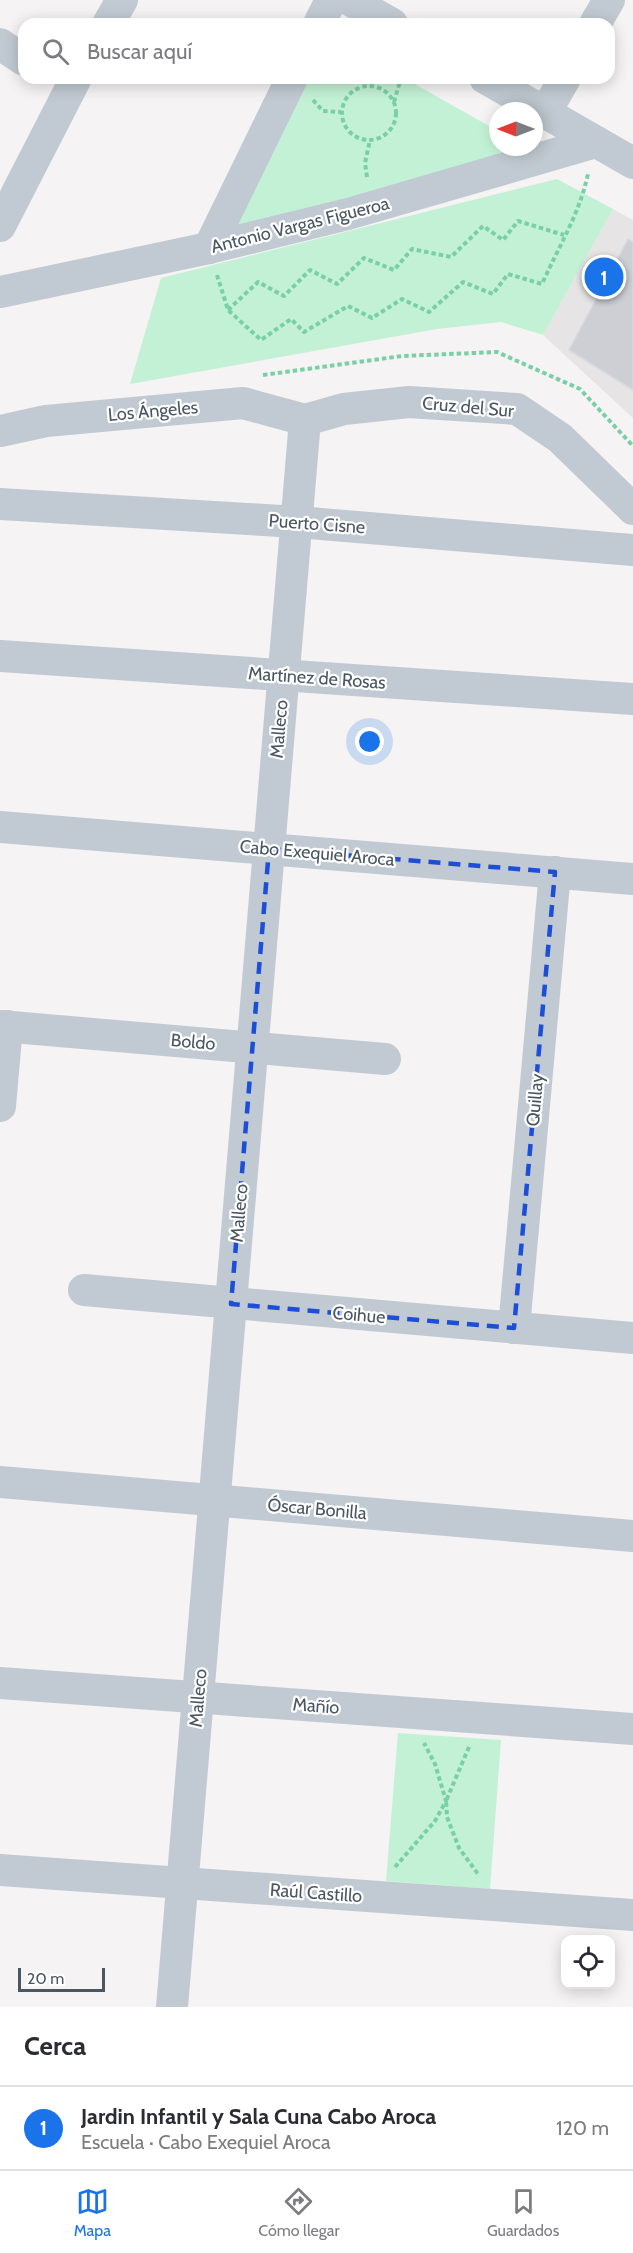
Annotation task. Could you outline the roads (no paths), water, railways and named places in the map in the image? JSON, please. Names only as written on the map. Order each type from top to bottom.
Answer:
[{"type":"street","points":[[112,18],[122,0]]},
{"type":"street","points":[[322,18],[331,0]]},
{"type":"street","points":[[598,18],[609,0]]},
{"type":"street","points":[[0,44],[18,56]]},
{"type":"street","points":[[0,226],[65,84]]},
{"type":"street","points":[[209,248],[289,84]]},
{"type":"street","points":[[495,84],[633,163]]},
{"type":"street","points":[[545,113],[562,84]]},
{"type":"street","name":"Antonio Vargas Figueroa","points":[[0,292],[209,248],[348,214],[596,142]]},
{"type":"street","name":"Cruz del Sur","points":[[305,420],[344,409],[409,402],[517,409],[560,438],[633,509]]},
{"type":"street","name":"Los Ángeles","points":[[0,431],[46,422],[243,403],[305,420]]},
{"type":"street","name":"Malleco","points":[[172,2007],[305,420]]},
{"type":"street","name":"Puerto Cisne","points":[[0,504],[297,522],[633,550]]},
{"type":"street","name":"Martínez de Rosas","points":[[0,656],[633,699]]},
{"type":"street","name":"Cabo Exequiel Aroca","points":[[0,827],[633,879]]},
{"type":"street","name":"Quillay","points":[[514,1328],[555,872]]},
{"type":"street","points":[[0,1106],[3,1026]]},
{"type":"street","name":"Boldo","points":[[3,1026],[385,1059]]},
{"type":"street","name":"Coihue","points":[[84,1290],[633,1338]]},
{"type":"street","name":"Óscar Bonilla","points":[[0,1482],[633,1536]]},
{"type":"street","name":"Mañío","points":[[0,1683],[633,1729]]},
{"type":"street","name":"Raúl Castillo","points":[[0,1870],[633,1915]]},
{"type":"place","name":"Jardin Infantil y Sala Cuna Cabo Aroca","points":[[604,277]]}]
